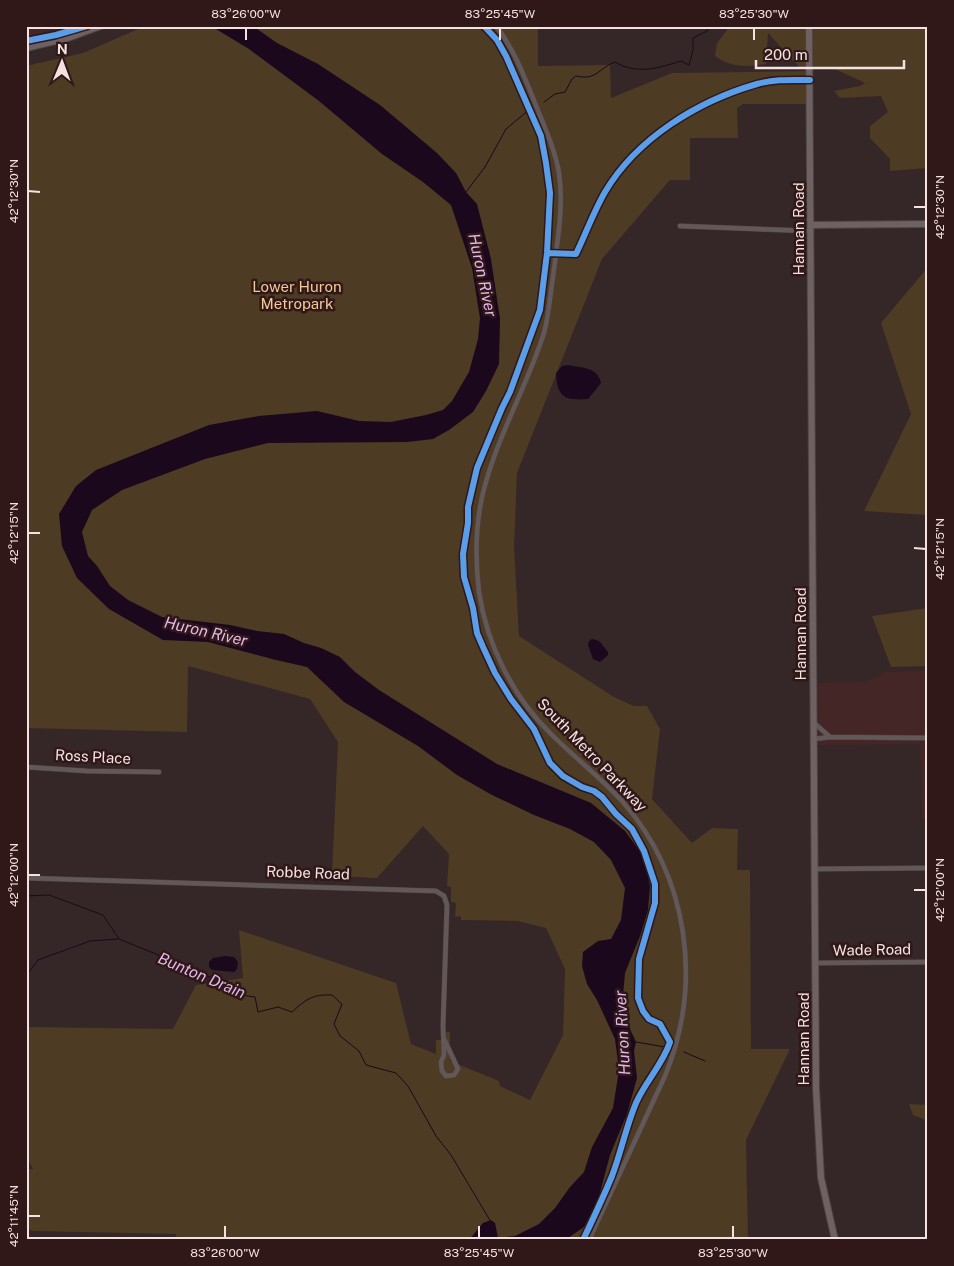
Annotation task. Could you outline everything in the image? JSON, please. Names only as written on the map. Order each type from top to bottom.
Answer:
[{"type":"street","points":[[26,48],[68,38],[101,26]]},
{"type":"street","name":"South Metro Parkway","points":[[496,26],[512,50],[549,139],[555,155],[560,194],[555,261],[546,325],[495,457],[482,497],[476,552],[480,598],[497,654],[509,678],[528,707],[549,732],[621,800],[651,840],[669,877],[677,900],[686,951],[685,1000],[675,1049],[665,1076],[589,1240]]},
{"type":"street","name":"Hannan Road","points":[[809,26],[816,1088],[819,1153],[823,1188],[835,1240]]},
{"type":"street","points":[[680,226],[811,228],[928,224]]},
{"type":"street","points":[[814,723],[830,737]]},
{"type":"street","points":[[814,739],[830,737],[928,738]]},
{"type":"street","name":"Ross Place","points":[[26,767],[159,772]]},
{"type":"street","points":[[815,869],[928,868]]},
{"type":"street","name":"Robbe Road","points":[[26,878],[436,891],[444,896],[447,905],[443,1026],[444,1055],[441,1062],[442,1071],[446,1076],[454,1075],[458,1069],[444,1039]]},
{"type":"street","name":"Wade Road","points":[[816,963],[928,962]]},
{"type":"shaded area","points":[[26,26],[65,26],[26,37]]},
{"type":"shaded area","points":[[928,671],[928,819],[922,819],[920,744],[819,745],[818,683],[865,682],[886,672]]},
{"type":"green space","name":"Lower Huron Metropark","points":[[145,26],[538,26],[538,66],[610,65],[611,98],[672,73],[806,71],[806,104],[743,104],[737,108],[738,138],[690,138],[690,180],[670,180],[602,259],[517,473],[514,547],[519,636],[614,697],[634,706],[647,706],[660,729],[652,799],[692,843],[712,828],[738,829],[737,870],[750,870],[751,1049],[790,1049],[746,1140],[748,1240],[177,1240],[176,1234],[33,1231],[26,1228],[26,1169],[33,1169],[26,1156],[26,1027],[173,1029],[196,985],[243,978],[239,930],[396,983],[411,1044],[436,1054],[436,1040],[442,1040],[442,1032],[450,1032],[450,1061],[499,1081],[500,1086],[530,1100],[563,1035],[565,969],[546,928],[518,921],[461,920],[461,916],[455,917],[456,903],[451,902],[451,887],[447,886],[449,854],[423,826],[377,878],[332,876],[338,742],[310,699],[188,666],[187,732],[26,728],[26,66],[83,53]]},
{"type":"green space","points":[[730,26],[928,26],[928,168],[890,171],[890,159],[870,138],[870,126],[888,112],[881,96],[840,98],[834,91],[860,86],[865,83],[835,69],[801,69],[768,33],[766,64],[739,66],[727,63],[715,56],[717,43]]},
{"type":"green space","points":[[928,267],[928,515],[864,511],[911,414],[881,323]]},
{"type":"green space","points":[[928,608],[928,666],[891,667],[872,616]]},
{"type":"green space","points":[[909,1104],[928,1105],[928,1121],[913,1115]]},
{"type":"water","name":"Huron River","points":[[211,26],[253,26],[277,43],[318,64],[380,105],[437,153],[456,173],[466,192],[477,204],[491,259],[500,319],[499,364],[473,412],[433,439],[407,442],[268,443],[205,459],[122,490],[92,510],[82,532],[88,556],[110,586],[128,600],[162,617],[284,634],[340,657],[355,672],[379,690],[497,764],[591,803],[625,831],[644,857],[650,886],[648,910],[625,973],[623,995],[630,1029],[636,1042],[634,1051],[637,1078],[627,1114],[610,1155],[598,1200],[584,1227],[565,1240],[469,1240],[483,1223],[491,1220],[495,1223],[498,1238],[515,1236],[539,1224],[555,1208],[584,1172],[592,1147],[613,1108],[619,1070],[615,1039],[597,1000],[587,984],[582,966],[583,952],[598,941],[611,939],[621,920],[625,888],[611,860],[594,842],[570,829],[534,815],[492,795],[457,775],[418,746],[344,702],[307,667],[208,642],[163,640],[109,609],[77,578],[62,546],[59,514],[76,486],[96,470],[209,425],[259,416],[317,411],[359,421],[391,422],[426,415],[443,410],[452,401],[469,372],[478,339],[480,318],[472,268],[451,205],[423,182],[382,154],[319,101],[249,49]]},
{"type":"water","points":[[568,365],[589,369],[597,374],[601,383],[588,399],[568,398],[560,392],[556,373],[562,366]]},
{"type":"water","points":[[592,639],[599,641],[608,652],[608,655],[600,662],[593,659],[588,645]]},
{"type":"water","points":[[234,957],[238,962],[237,969],[234,972],[212,970],[209,967],[209,962],[213,958]]},
{"type":"waterway","points":[[544,102],[555,94],[565,92],[572,79],[576,76],[588,77],[615,62],[623,66],[639,69],[656,68],[681,61],[689,65],[693,50],[693,38],[707,31],[709,26]]},
{"type":"waterway","points":[[466,192],[485,167],[506,129],[530,109]]},
{"type":"waterway","name":"Bunton Drain","points":[[26,896],[49,895],[103,915],[119,939],[156,954],[195,974],[215,978],[235,986],[240,995],[255,997],[258,1012],[278,1007],[292,1012],[310,998],[320,995],[332,995],[342,1004],[334,1024],[340,1036],[359,1051],[366,1065],[396,1073],[408,1086],[436,1136],[451,1155],[491,1222]]},
{"type":"waterway","points":[[26,976],[38,960],[90,941],[118,939]]},
{"type":"waterway","name":"Huron River","points":[[636,1042],[665,1047]]},
{"type":"waterway","points":[[684,1052],[705,1061]]},
{"type":"cycle path","points":[[26,41],[87,26]]},
{"type":"cycle path","points":[[484,26],[497,40],[506,56],[541,136],[550,193],[547,253],[540,310],[510,392],[477,468],[468,507],[468,523],[463,554],[464,577],[473,608],[477,633],[495,673],[511,699],[534,729],[550,763],[563,776],[602,797],[632,829],[644,851],[655,884],[655,903],[639,959],[638,998],[643,1011],[649,1019],[660,1024],[670,1042],[663,1058],[636,1103],[612,1176],[583,1240]]},
{"type":"cycle path","points":[[547,253],[576,254],[601,199],[618,173],[634,155],[671,124],[713,100],[763,82],[810,80]]}]
